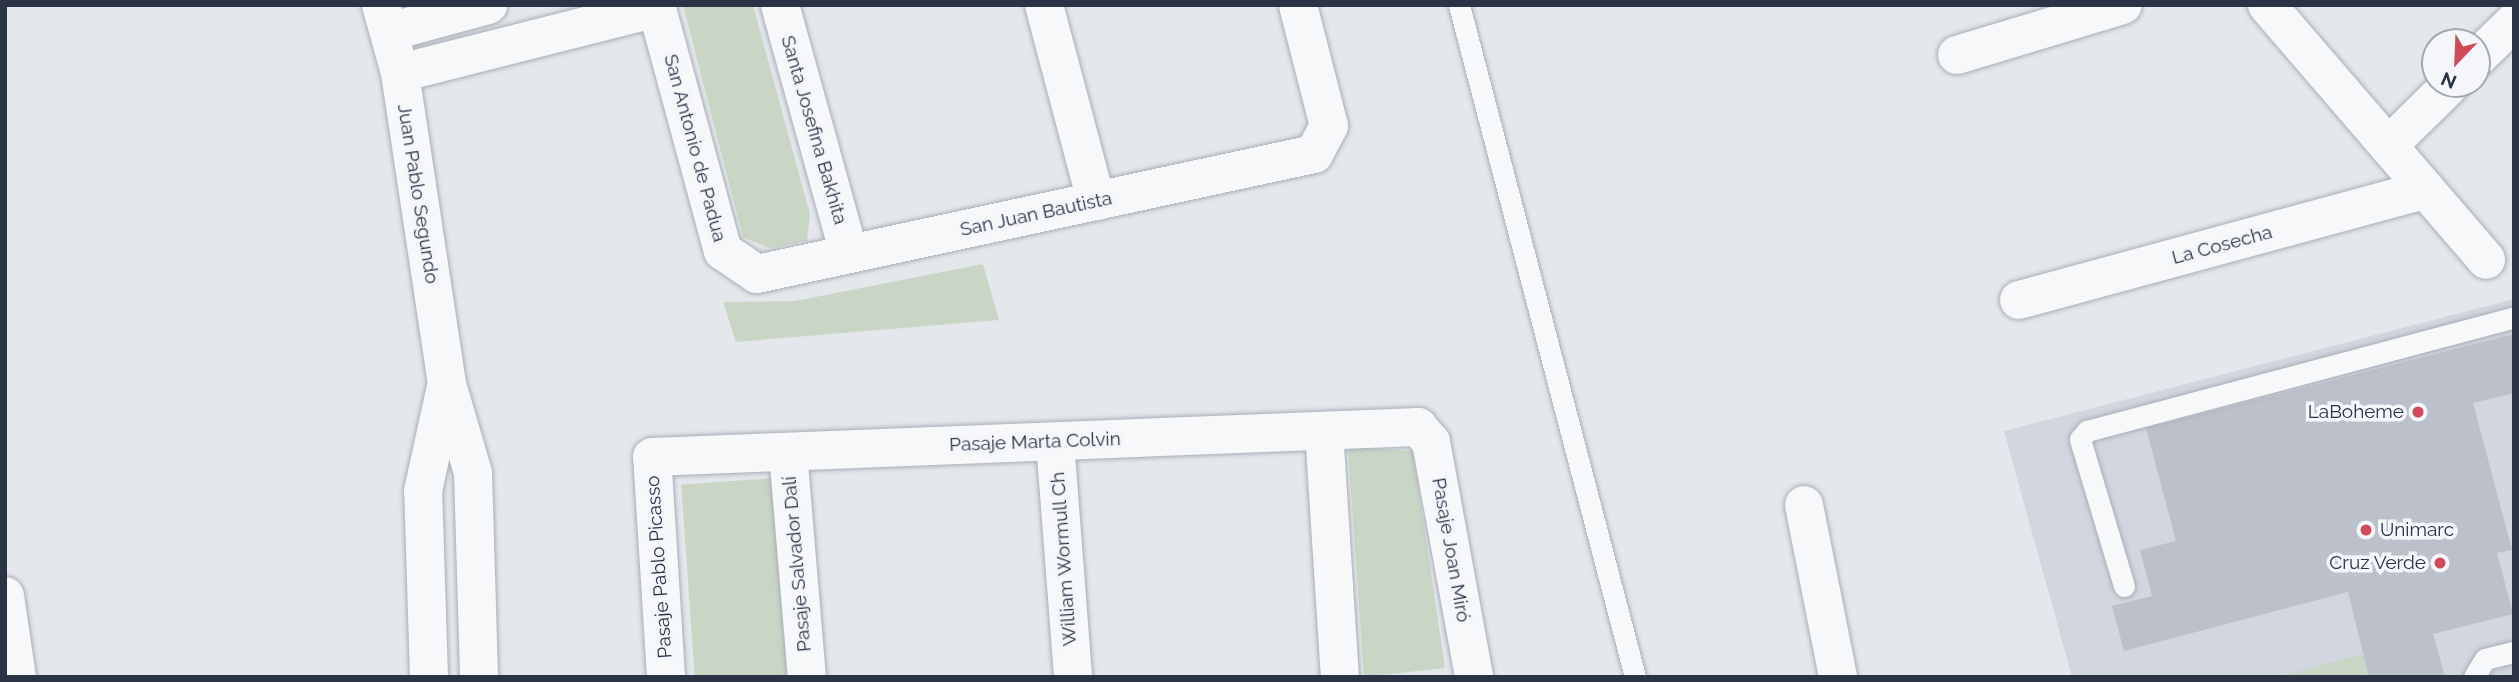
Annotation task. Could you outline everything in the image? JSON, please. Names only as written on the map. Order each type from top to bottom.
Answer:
[{"type":"street","points":[[385,19],[488,5]]},
{"type":"street","name":"Santa Josefina Bakhita","points":[[780,5],[849,254]]},
{"type":"street","points":[[1044,5],[1096,201]]},
{"type":"street","name":"San Juan Bautista","points":[[757,274],[1314,154],[1329,126],[1298,5]]},
{"type":"street","points":[[1957,55],[2123,5]]},
{"type":"street","points":[[2267,5],[2486,260]]},
{"type":"street","points":[[400,74],[657,7]]},
{"type":"street","name":"San Antonio de Padua","points":[[657,7],[723,251],[757,274]]},
{"type":"street","name":"Juan Pablo Segundo","points":[[385,19],[400,74],[447,384],[473,473],[479,677]]},
{"type":"street","points":[[2491,44],[2514,22]]},
{"type":"street","points":[[2388,146],[2437,98]]},
{"type":"street","name":"La Cosecha","points":[[2019,300],[2425,190]]},
{"type":"street","name":"Juan Pablo Segundo","points":[[429,677],[423,491],[447,384]]},
{"type":"street","name":"Pasaje Marta Colvin","points":[[652,457],[1418,427]]},
{"type":"street","name":"Pasaje Joan Miró","points":[[1418,427],[1431,442],[1474,677]]},
{"type":"street","points":[[1325,431],[1340,677]]},
{"type":"street","name":"William Wormull Ch","points":[[1055,442],[1073,677]]},
{"type":"street","name":"Pasaje Salvador Dalí","points":[[788,452],[807,677]]},
{"type":"street","name":"Pasaje Pablo Picasso","points":[[652,457],[666,677]]},
{"type":"street","points":[[1804,505],[1838,677]]},
{"type":"street","points":[[5,596],[17,677]]},
{"type":"lane","points":[[1459,5],[1636,677]]},
{"type":"lane","points":[[2124,586],[2080,439],[2087,431],[2514,317]]},
{"type":"lane","points":[[2474,677],[2486,659],[2514,652]]},
{"type":"shaded area","points":[[2514,299],[2514,677],[2072,677],[2004,431]]},
{"type":"green space","points":[[683,5],[753,5],[810,214],[807,241],[769,248],[743,237]]},
{"type":"green space","points":[[983,264],[999,320],[736,342],[723,302],[795,301]]},
{"type":"green space","points":[[1348,447],[1413,451],[1445,668],[1364,677]]},
{"type":"green space","points":[[773,478],[787,677],[695,677],[681,484]]},
{"type":"green space","points":[[2363,654],[2369,677],[2277,677]]},
{"type":"building","points":[[2514,334],[2514,393],[2473,403],[2512,550],[2497,553],[2513,614],[2433,634],[2445,677],[2369,677],[2348,592],[2124,651],[2112,606],[2152,596],[2140,550],[2176,541],[2146,428]]},
{"type":"place","name":"LaBoheme","points":[[2418,412]]},
{"type":"place","name":"Unimarc","points":[[2366,530]]},
{"type":"place","name":"Cruz Verde","points":[[2440,563]]}]
